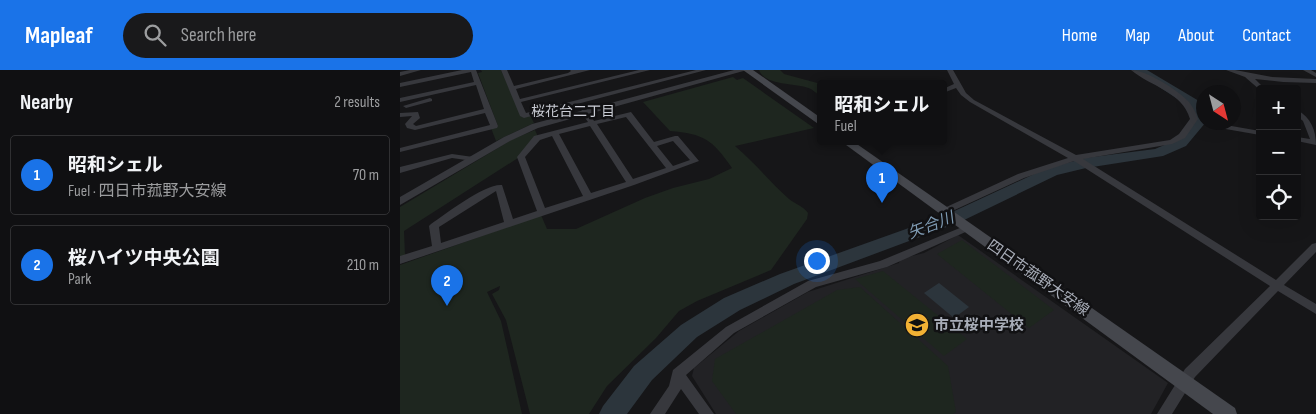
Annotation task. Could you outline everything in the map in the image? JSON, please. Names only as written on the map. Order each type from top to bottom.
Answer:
[{"type":"main road","points":[[747,70],[817,120]]},
{"type":"main road","name":"四日市菰野大安線","points":[[851,145],[1228,414]]},
{"type":"street","points":[[400,74],[418,70]]},
{"type":"street","points":[[400,85],[472,70],[494,126],[400,150]]},
{"type":"street","points":[[504,70],[524,116],[704,70]]},
{"type":"street","points":[[512,88],[587,70]]},
{"type":"street","points":[[518,101],[632,72],[647,70]]},
{"type":"street","points":[[400,202],[525,130],[742,70]]},
{"type":"street","points":[[950,70],[963,94],[972,101],[1075,158],[1316,310]]},
{"type":"street","points":[[944,211],[1021,176],[1075,158],[1172,142],[1182,136],[1194,119],[1193,110],[1185,101],[1134,70]]},
{"type":"street","points":[[1229,70],[1249,77],[1286,81],[1316,81]]},
{"type":"street","points":[[1244,70],[1258,85]]},
{"type":"street","points":[[1306,70],[1316,75]]},
{"type":"street","points":[[632,72],[652,94]]},
{"type":"street","points":[[947,89],[958,85]]},
{"type":"street","points":[[400,100],[479,86]]},
{"type":"street","points":[[403,110],[479,86]]},
{"type":"street","points":[[403,110],[415,114],[416,118],[410,126],[415,128],[488,110]]},
{"type":"street","points":[[585,112],[631,183]]},
{"type":"street","points":[[542,212],[520,157],[537,138],[628,114],[671,169]]},
{"type":"street","points":[[1301,116],[1306,120],[1316,142]]},
{"type":"street","points":[[1241,129],[1256,131]]},
{"type":"street","points":[[555,134],[588,197]]},
{"type":"street","points":[[449,137],[452,156]]},
{"type":"street","points":[[400,260],[695,161],[675,138],[653,145]]},
{"type":"street","points":[[1301,140],[1316,142]]},
{"type":"street","points":[[400,170],[452,156],[472,159]]},
{"type":"street","points":[[437,248],[434,226],[489,190],[499,187],[509,223]]},
{"type":"street","points":[[657,414],[674,388],[678,374],[730,330],[812,284],[882,264],[966,227]]},
{"type":"street","points":[[1164,414],[1183,381],[1316,246]]},
{"type":"street","points":[[678,374],[707,414]]},
{"type":"shaded area","points":[[481,70],[501,70],[522,117],[530,115],[534,123],[496,141],[491,128],[498,126],[478,73],[482,72]]},
{"type":"shaded area","points":[[759,70],[780,70],[784,74],[817,83],[817,93],[805,87],[775,82],[763,75]]},
{"type":"shaded area","points":[[733,77],[737,80],[743,78],[814,128],[735,146],[789,199],[808,213],[807,219],[771,270],[697,301],[679,311],[656,338],[607,386],[589,414],[530,414],[506,320],[492,294],[499,290],[500,286],[487,292],[501,321],[522,414],[400,414],[400,265],[541,215],[547,229],[576,229],[645,198],[673,188],[709,179],[732,168],[713,144],[699,136],[670,131],[643,102]]},
{"type":"shaded area","points":[[535,130],[538,137],[518,158],[404,231],[405,256],[400,257],[400,207],[513,139]]},
{"type":"shaded area","name":"市立桜中学校","points":[[958,235],[1168,383],[1151,414],[716,414],[692,376],[694,368],[739,331],[808,292],[899,263],[900,259],[924,253]]},
{"type":"shaded area","points":[[962,240],[1054,310],[1029,328],[937,254]]},
{"type":"shaded area","points":[[883,271],[967,339],[944,356],[855,279]]},
{"type":"shaded area","points":[[939,283],[969,307],[954,318],[924,293]]},
{"type":"shaded area","points":[[860,287],[948,366],[956,412],[953,414],[736,414],[712,381],[715,359],[837,290]]},
{"type":"waterway","name":"矢合川","points":[[612,414],[643,373],[689,331],[732,304],[787,279],[954,218],[1051,172],[1085,163],[1158,153],[1181,143],[1199,122],[1200,108],[1192,101],[1139,70]]},
{"type":"place","name":"昭和シェル","points":[[882,203]]},
{"type":"place","name":"桜ハイツ中央公園","points":[[447,306]]},
{"type":"place","name":"市立桜中学校","points":[[917,325]]},
{"type":"district","name":"桜花台二丁目","points":[[573,111]]}]
